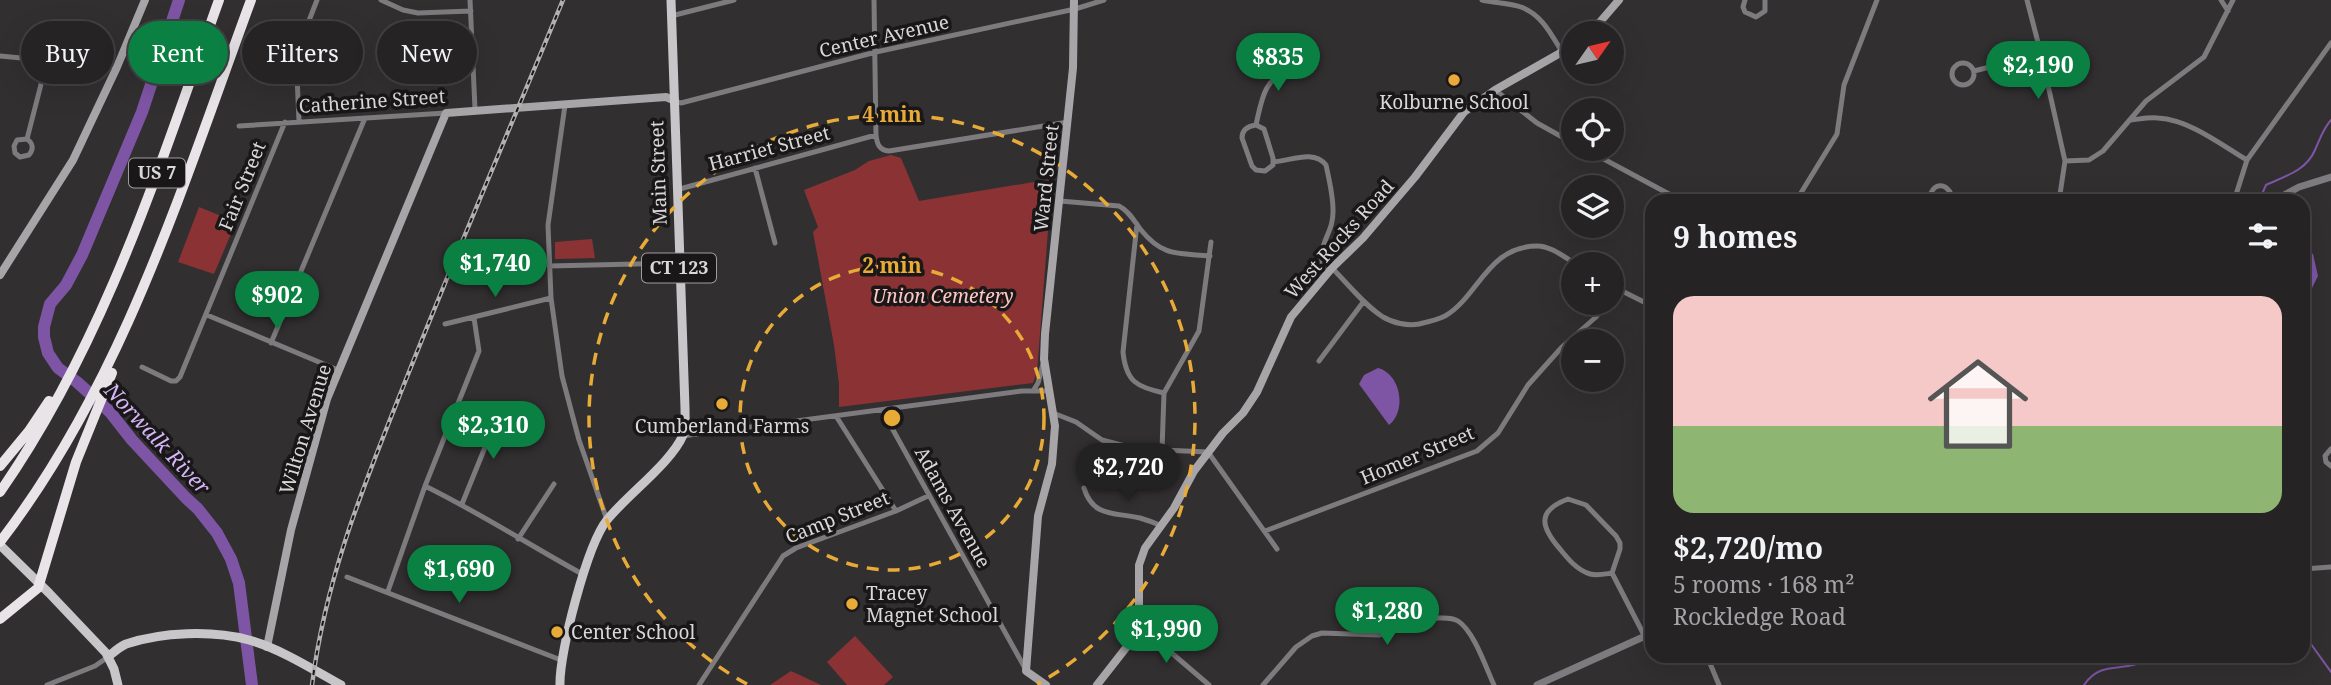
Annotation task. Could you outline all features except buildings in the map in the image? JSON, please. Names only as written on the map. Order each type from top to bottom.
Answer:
[{"type":"highway","name":"US 7","points":[[54,399],[87,343],[130,245],[219,0]]},
{"type":"highway","name":"US 7","points":[[2,541],[111,368],[154,263],[251,0]]},
{"type":"highway","points":[[0,619],[34,593],[40,584],[71,478],[111,368]]},
{"type":"highway","points":[[0,466],[54,399]]},
{"type":"highway","points":[[0,492],[54,399]]},
{"type":"main road","points":[[0,275],[73,160],[145,0]]},
{"type":"main road","name":"Main Street","points":[[671,0],[685,408],[682,436]]},
{"type":"main road","points":[[1601,21],[1619,0]]},
{"type":"main road","name":"Ward Street","points":[[1026,671],[1038,516],[1052,464],[1055,426],[1044,359],[1045,334],[1075,44],[1074,4]]},
{"type":"main road","name":"West Rocks Road","points":[[1139,625],[1139,565],[1144,548],[1180,499],[1194,471],[1223,433],[1243,413],[1257,392],[1291,317],[1329,272],[1363,238],[1464,112],[1495,90],[1561,53]]},
{"type":"main road","name":"Catherine Street","points":[[446,113],[666,97],[673,100]]},
{"type":"main road","name":"Wilton Avenue","points":[[267,647],[291,530],[327,399],[446,113]]},
{"type":"main road","points":[[561,685],[561,660],[595,540],[607,520],[667,457],[682,436]]},
{"type":"main road","points":[[2,541],[108,657],[118,685]]},
{"type":"main road","points":[[1097,685],[1129,644],[1139,625]]},
{"type":"main road","points":[[108,657],[124,645],[147,639],[188,635],[221,636],[267,647],[341,685]]},
{"type":"main road","name":"Adams Avenue","points":[[1026,671],[1046,685]]},
{"type":"street","points":[[299,121],[296,54],[317,0]]},
{"type":"street","points":[[381,0],[403,10],[418,13],[471,11]]},
{"type":"street","points":[[470,0],[475,109]]},
{"type":"street","points":[[671,16],[734,0]]},
{"type":"street","points":[[874,0],[876,135],[879,147],[889,151],[1068,122]]},
{"type":"street","name":"Center Avenue","points":[[673,100],[681,103],[876,52],[1074,4],[1104,0]]},
{"type":"street","points":[[1482,0],[1520,7],[1534,13],[1561,50]]},
{"type":"street","points":[[1745,0],[1745,12],[1756,17],[1765,11],[1765,0]]},
{"type":"street","points":[[1800,194],[1837,134],[1844,85],[1877,0]]},
{"type":"street","points":[[2027,0],[2065,161],[2060,194]]},
{"type":"street","points":[[2221,0],[2228,11]]},
{"type":"street","points":[[2065,161],[2089,160],[2103,151],[2146,101],[2204,57],[2233,0]]},
{"type":"street","points":[[2236,194],[2247,160],[2331,43]]},
{"type":"street","points":[[1974,71],[2041,54]]},
{"type":"street","points":[[0,56],[21,58]]},
{"type":"street","points":[[1256,125],[1261,100],[1272,79],[1292,62],[1306,62]]},
{"type":"street","points":[[1966,63],[1974,71],[1972,80],[1966,85],[1958,85],[1952,78],[1952,70],[1958,64],[1966,63]]},
{"type":"street","points":[[27,139],[41,84]]},
{"type":"street","points":[[1495,90],[1537,123],[1561,136]]},
{"type":"street","points":[[565,105],[548,225],[551,298],[562,376],[579,440],[607,520]]},
{"type":"street","name":"Catherine Street","points":[[239,126],[446,113]]},
{"type":"street","points":[[271,343],[365,118]]},
{"type":"street","points":[[2130,120],[2159,118],[2181,123],[2247,160]]},
{"type":"street","name":"Fair Street","points":[[142,367],[171,380],[178,379],[285,122]]},
{"type":"street","points":[[1256,125],[1264,129],[1273,162],[1265,171],[1256,170],[1252,166],[1242,133],[1247,127],[1256,125]]},
{"type":"street","name":"Harriet Street","points":[[676,191],[876,135]]},
{"type":"street","points":[[1273,162],[1285,162],[1301,156],[1322,160],[1326,165],[1334,213],[1321,250],[1321,263],[1384,318],[1398,323],[1414,325],[1447,315],[1495,262],[1509,253],[1538,246],[1549,248],[1561,255]]},
{"type":"street","points":[[1607,161],[1669,194]]},
{"type":"street","points":[[755,168],[775,243]]},
{"type":"street","points":[[2286,194],[2331,177]]},
{"type":"street","points":[[1931,194],[1932,190],[1940,186],[1950,191],[1949,194]]},
{"type":"street","points":[[1060,201],[1119,206],[1126,210],[1160,249],[1210,256]]},
{"type":"street","points":[[1137,224],[1124,363],[1134,382],[1164,393]]},
{"type":"street","points":[[1161,450],[1164,393],[1199,331],[1211,242]]},
{"type":"street","points":[[549,266],[679,262]]},
{"type":"street","points":[[1624,292],[1645,302]]},
{"type":"street","points":[[445,324],[551,298]]},
{"type":"street","points":[[1319,361],[1364,301]]},
{"type":"street","points":[[206,315],[338,370]]},
{"type":"street","name":"Homer Street","points":[[1265,531],[1477,451],[1498,433],[1528,385],[1562,347],[1597,315]]},
{"type":"street","points":[[388,591],[425,486],[479,351],[474,318]]},
{"type":"street","name":"Ward Street","points":[[1033,391],[1044,359]]},
{"type":"street","points":[[682,436],[836,415],[1050,391]]},
{"type":"street","points":[[462,504],[501,408]]},
{"type":"street","name":"Adams Avenue","points":[[882,410],[1026,671]]},
{"type":"street","points":[[1053,413],[1076,422],[1102,440],[1125,446],[1208,452],[1277,549]]},
{"type":"street","points":[[836,415],[896,511]]},
{"type":"street","points":[[2331,449],[2325,456],[2326,462],[2331,466]]},
{"type":"street","points":[[518,539],[554,484]]},
{"type":"street","points":[[425,486],[462,504],[584,575]]},
{"type":"street","points":[[1084,488],[1087,499],[1098,509],[1139,517],[1162,526]]},
{"type":"street","name":"Camp Street","points":[[699,685],[783,556],[796,548],[896,511],[928,496]]},
{"type":"street","points":[[1568,499],[1586,505],[1620,543],[1619,555],[1612,573],[1592,575],[1580,570],[1567,558],[1545,528],[1544,519],[1547,512],[1568,499]]},
{"type":"street","points":[[2310,568],[2331,567]]},
{"type":"street","points":[[1612,573],[1645,630]]},
{"type":"street","points":[[347,577],[561,660]]},
{"type":"street","points":[[1264,685],[1296,647],[1312,636],[1322,633],[1379,635],[1446,618],[1457,619],[1469,634],[1494,685]]},
{"type":"street","points":[[1139,625],[1209,685]]},
{"type":"street","points":[[1537,685],[1645,636]]},
{"type":"street","points":[[47,685],[98,664],[108,657]]},
{"type":"street","points":[[1710,663],[1719,685]]},
{"type":"green space","name":"Union Cemetery","points":[[891,155],[901,158],[919,201],[1052,179],[1037,372],[1033,383],[839,407],[834,345],[813,232],[818,227],[804,190],[855,170],[869,161]]},
{"type":"green space","points":[[199,207],[236,222],[214,274],[178,262]]},
{"type":"green space","points":[[592,239],[595,258],[555,259],[555,242]]},
{"type":"green space","points":[[855,636],[893,677],[884,685],[847,685],[827,662]]},
{"type":"green space","points":[[791,671],[821,685],[770,685]]},
{"type":"shaded area","points":[[2310,253],[2313,254],[2318,276],[2310,292]]},
{"type":"shaded area","points":[[1378,368],[1392,377],[1399,394],[1398,411],[1389,425],[1359,384],[1364,375]]},
{"type":"waterway","name":"Norwalk River","points":[[179,0],[142,112],[82,255],[66,285],[50,304],[44,337],[48,353],[58,368],[110,412],[217,533],[231,559],[239,583],[252,685]]},
{"type":"waterway","points":[[2262,194],[2266,185],[2294,172],[2306,163],[2331,120]]},
{"type":"waterway","points":[[2310,643],[2331,672]]},
{"type":"waterway","points":[[2084,685],[2099,671],[2139,663]]},
{"type":"railway","points":[[312,685],[327,605],[349,528],[445,283],[563,0]]},
{"type":"place","name":"Kolburne School","points":[[1454,80]]},
{"type":"place","name":"Cumberland Farms","points":[[722,404]]},
{"type":"place","name":"Tracey Magnet School","points":[[852,604]]},
{"type":"place","name":"Center School","points":[[557,632]]}]
